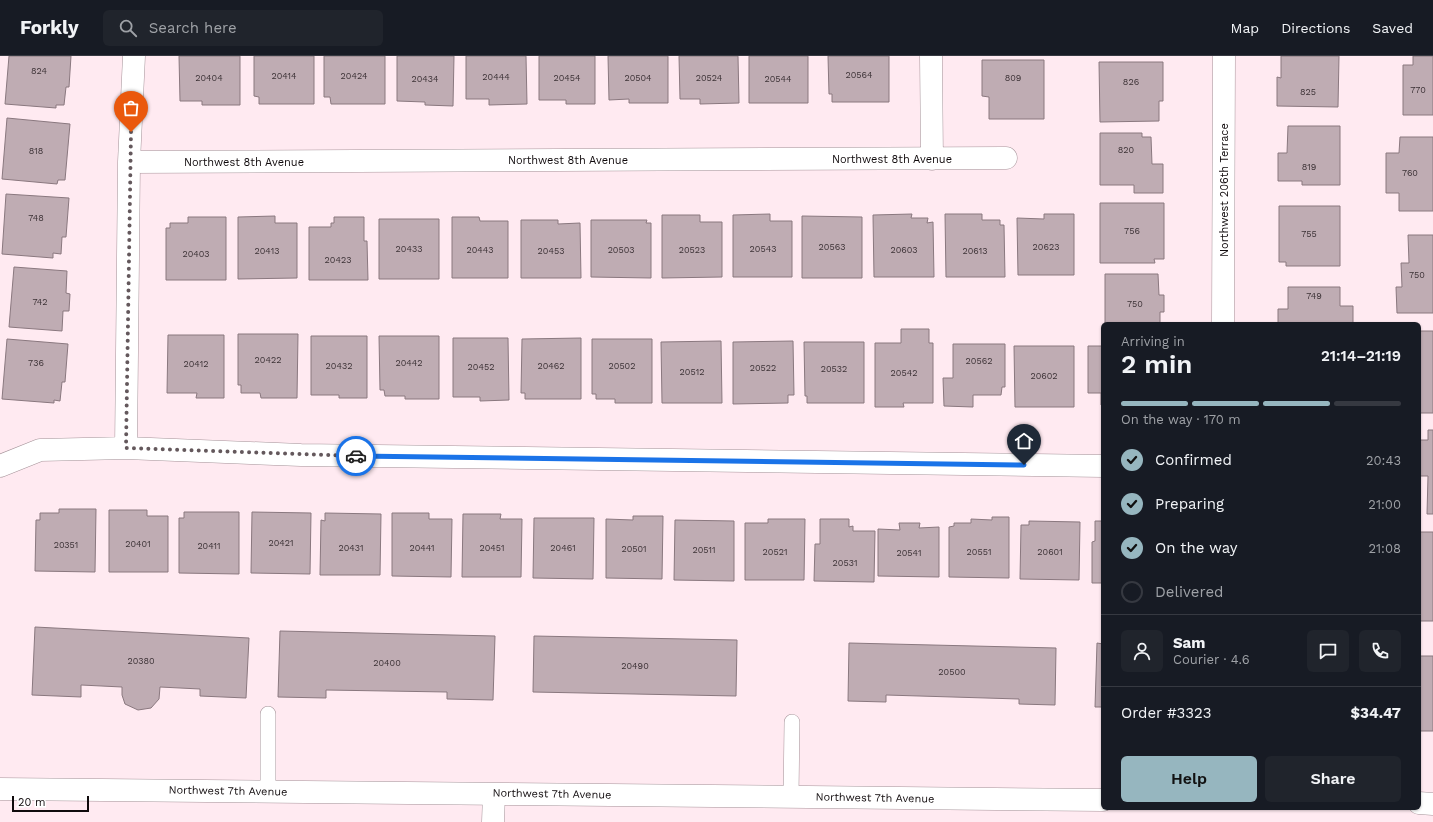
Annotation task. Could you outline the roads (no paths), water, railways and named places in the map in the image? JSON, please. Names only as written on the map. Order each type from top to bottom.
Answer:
[{"type":"street","points":[[126,448],[129,162],[134,56]]},
{"type":"street","points":[[931,56],[932,159]]},
{"type":"street","name":"Northwest 206th Terrace","points":[[1223,322],[1224,56]]},
{"type":"street","name":"Northwest 8th Avenue","points":[[129,162],[1006,158]]},
{"type":"street","points":[[0,466],[40,450],[126,448],[301,455],[1101,466]]},
{"type":"street","name":"Northwest 7th Avenue","points":[[0,789],[1101,800]]},
{"type":"street","points":[[493,822],[494,794]]},
{"type":"street","points":[[1421,804],[1433,804]]},
{"type":"lane","points":[[268,714],[268,791]]},
{"type":"lane","points":[[791,797],[792,722]]}]
